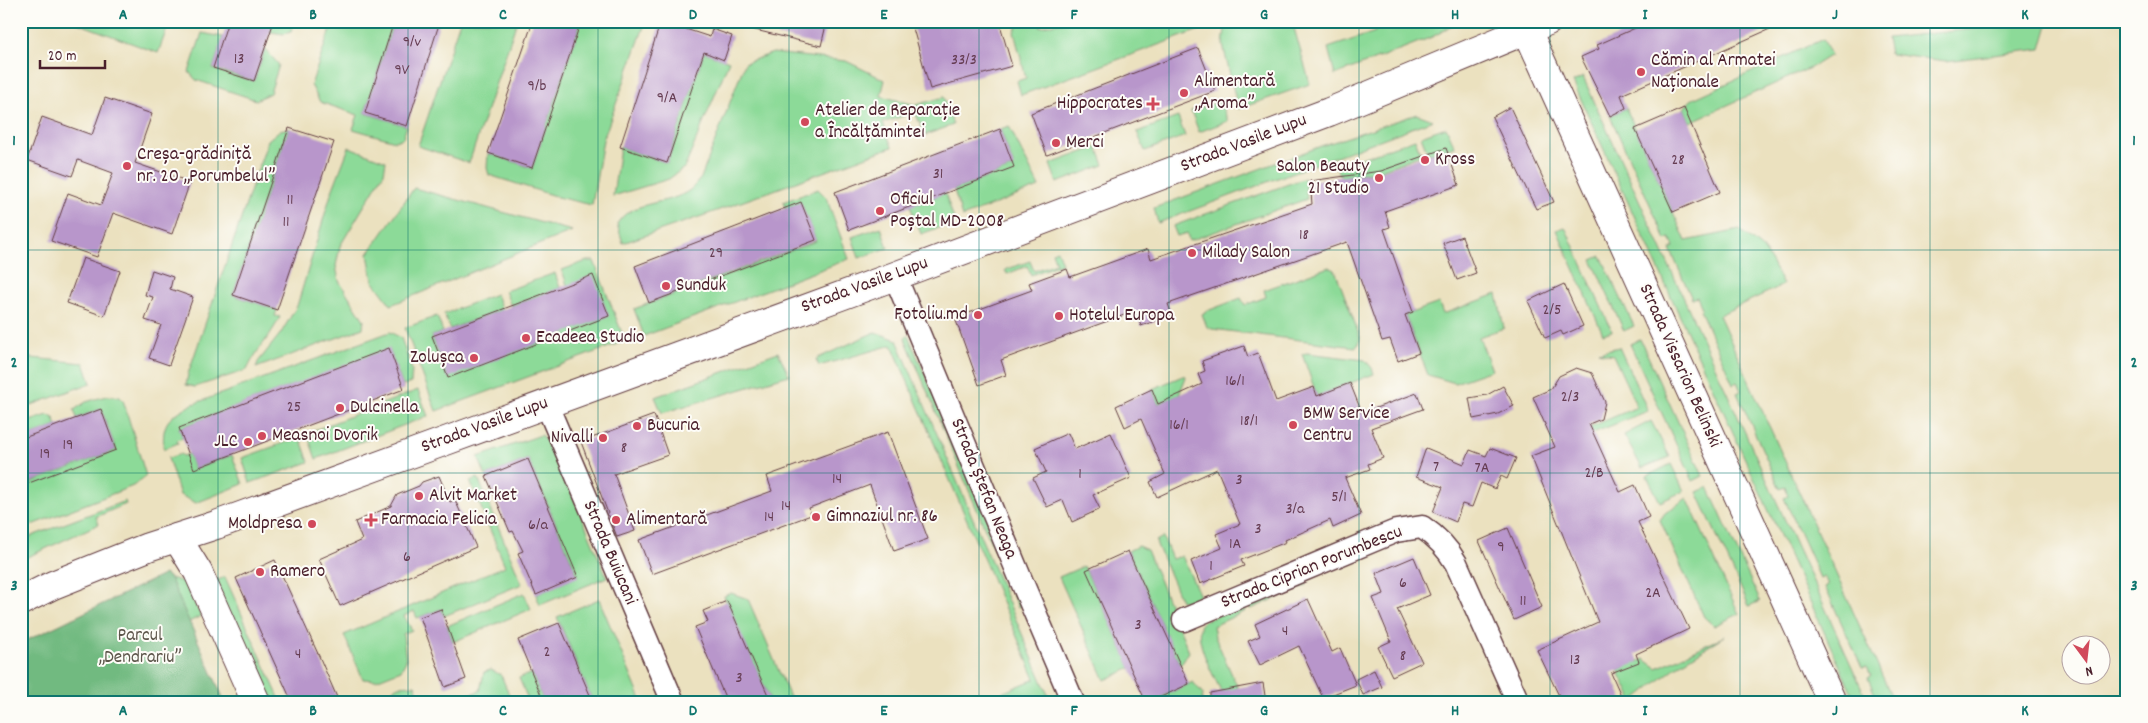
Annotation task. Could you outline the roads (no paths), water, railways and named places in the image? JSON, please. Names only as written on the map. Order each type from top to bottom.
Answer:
[{"type":"main road","name":"Strada Vasile Lupu","points":[[21,601],[53,585],[148,547],[895,276],[1328,112],[1532,24]]},
{"type":"main road","name":"Strada Vissarion Belinski","points":[[1532,24],[1555,94],[1832,702]]},
{"type":"main road","points":[[177,538],[198,572],[256,702]]},
{"type":"street","name":"Strada Ștefan Neaga","points":[[895,276],[1073,702]]},
{"type":"street","name":"Strada Buiucani","points":[[546,404],[672,702]]},
{"type":"street","name":"Strada Ciprian Porumbescu","points":[[1184,620],[1396,531],[1422,528],[1436,537],[1448,550],[1456,563],[1518,702]]},
{"type":"place","name":"Cămin al Armatei Naționale","points":[[1641,72]]},
{"type":"place","name":"Alimentară „Aroma”","points":[[1184,93]]},
{"type":"place","name":"Hippocrates","points":[[1153,104]]},
{"type":"place","name":"Atelier de Reparație a Încălțămintei","points":[[805,122]]},
{"type":"place","name":"Merci","points":[[1056,143]]},
{"type":"place","name":"Kross","points":[[1425,160]]},
{"type":"place","name":"Creșa-grădiniță nr. 20 „Porumbelul”","points":[[127,166]]},
{"type":"place","name":"Salon Beauty 21 Studio","points":[[1379,178]]},
{"type":"place","name":"Oficiul Poștal MD-2008","points":[[880,211]]},
{"type":"place","name":"Milady Salon","points":[[1192,253]]},
{"type":"place","name":"Sunduk","points":[[666,286]]},
{"type":"place","name":"Fotoliu.md","points":[[978,315]]},
{"type":"place","name":"Hotelul Europa","points":[[1059,316]]},
{"type":"place","name":"Ecadeea Studio","points":[[526,338]]},
{"type":"place","name":"Zolușca","points":[[474,358]]},
{"type":"place","name":"Dulcinella","points":[[340,408]]},
{"type":"place","name":"BMW Service Centru","points":[[1293,425]]},
{"type":"place","name":"Bucuria","points":[[637,426]]},
{"type":"place","name":"Measnoi Dvorik","points":[[262,436]]},
{"type":"place","name":"Nivalli","points":[[603,438]]},
{"type":"place","name":"JLC","points":[[248,442]]},
{"type":"place","name":"Alvit Market","points":[[419,496]]},
{"type":"place","name":"Gimnaziul nr. 86","points":[[816,517]]},
{"type":"place","name":"Farmacia Felicia","points":[[371,520]]},
{"type":"place","name":"Alimentară","points":[[616,520]]},
{"type":"place","name":"Moldpresa","points":[[312,524]]},
{"type":"place","name":"Ramero","points":[[260,572]]},
{"type":"park label","name":"Parcul „Dendrariu”","points":[[140,647]]}]
